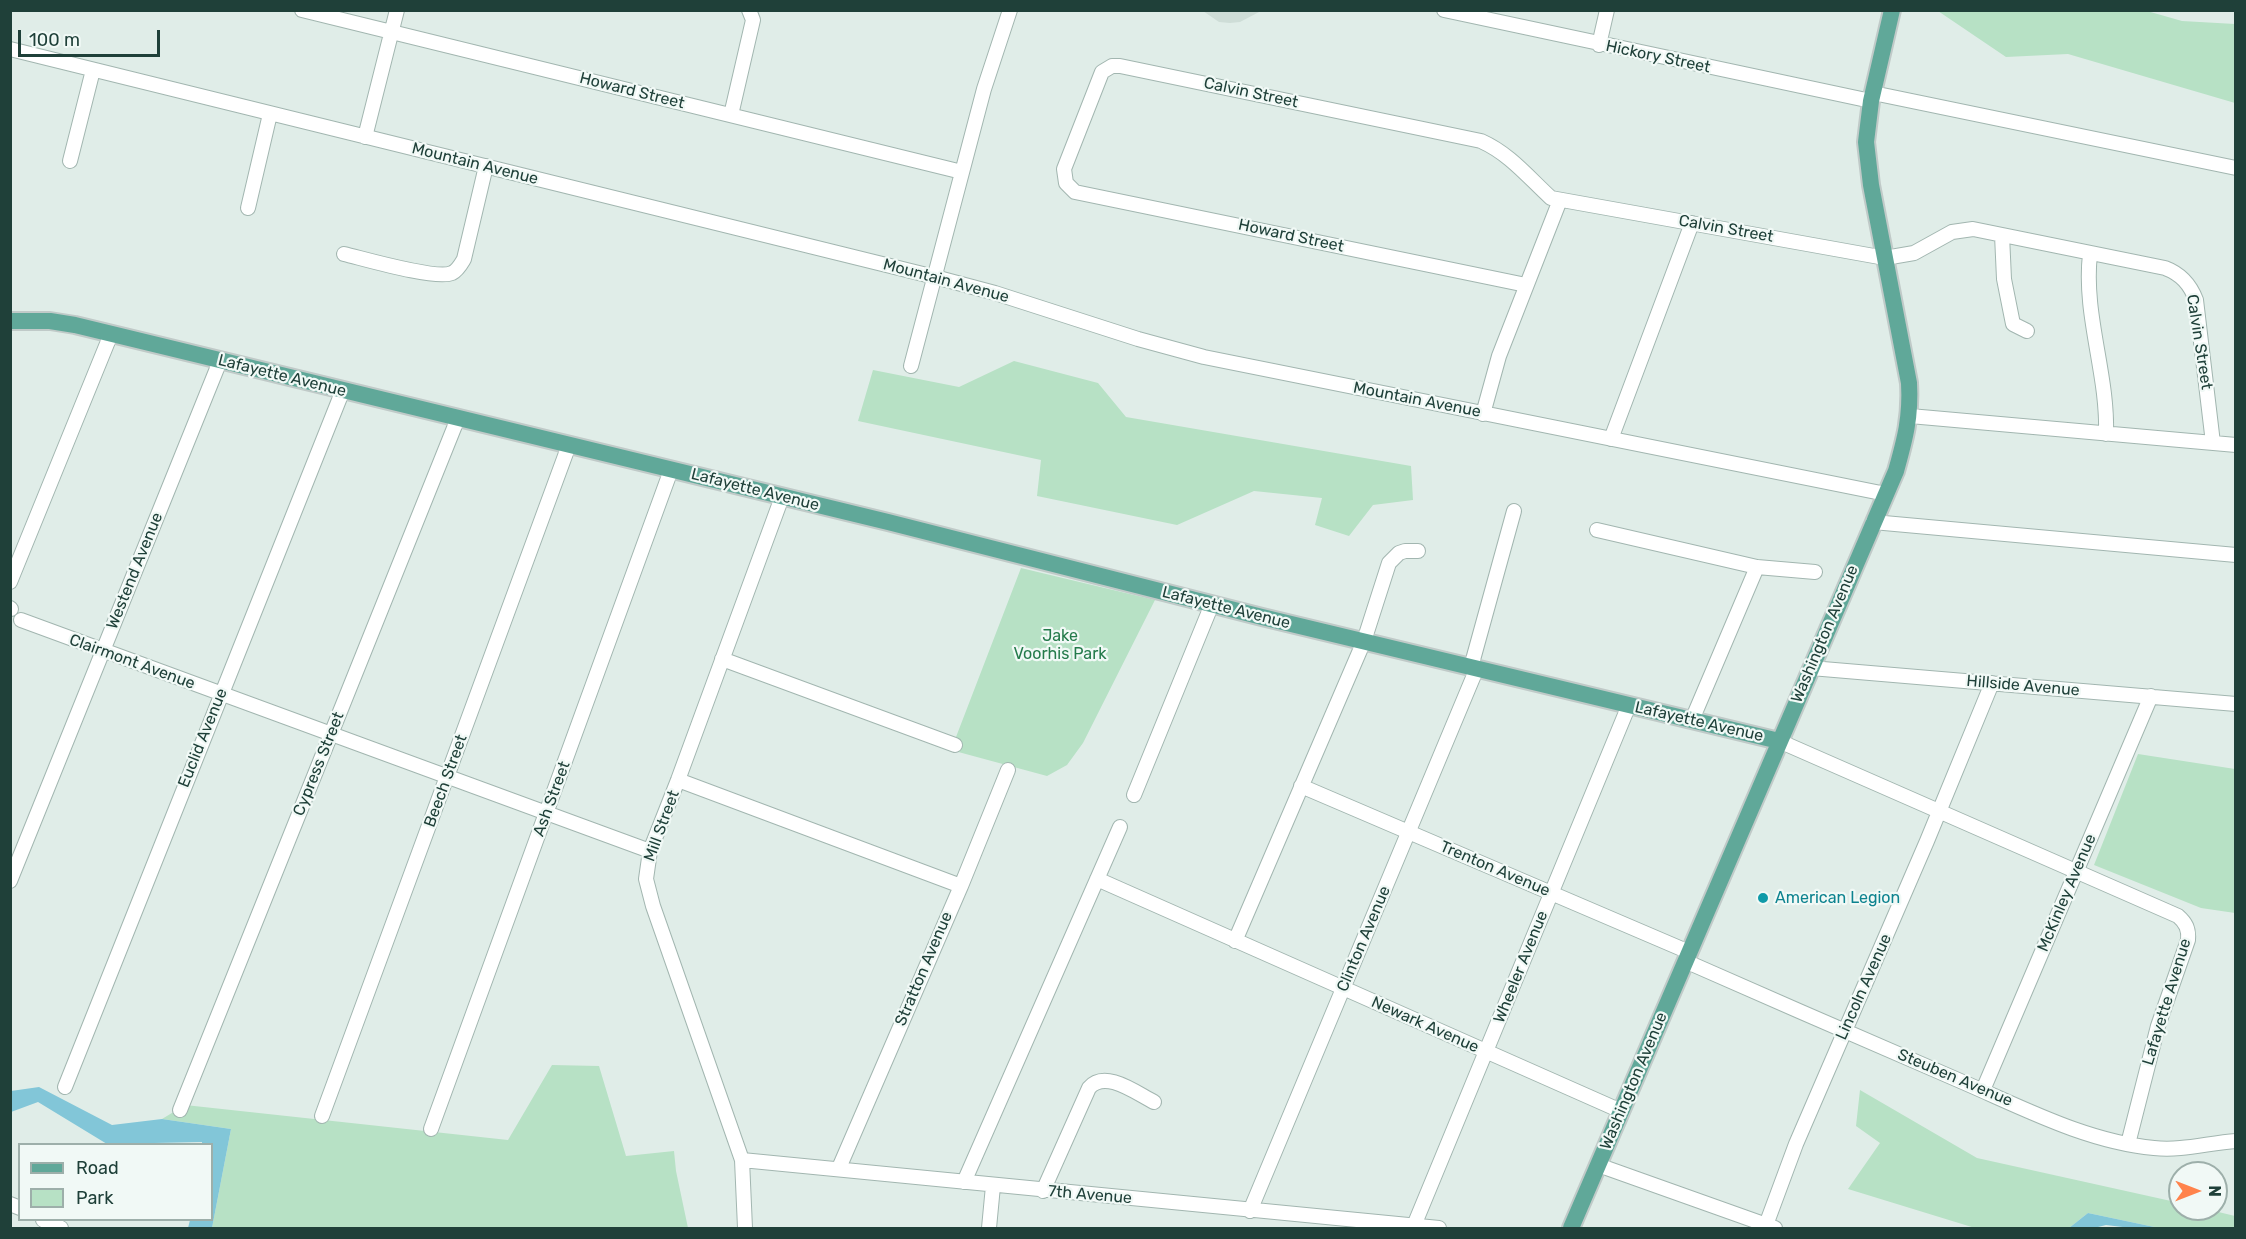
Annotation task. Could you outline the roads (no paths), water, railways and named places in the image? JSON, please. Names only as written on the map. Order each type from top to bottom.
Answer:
[{"type":"main road","name":"Washington Avenue","points":[[1571,1228],[1896,471],[1910,416],[1909,383],[1868,165],[1866,142],[1872,97],[1892,10]]},
{"type":"main road","name":"Lafayette Avenue","points":[[15,319],[75,325],[1779,741]]},
{"type":"street","name":"Howard Street","points":[[302,10],[962,172]]},
{"type":"street","points":[[365,137],[397,10]]},
{"type":"street","points":[[911,366],[984,89],[1010,10]]},
{"type":"street","name":"Hickory Street","points":[[1444,10],[1599,45],[2235,168]]},
{"type":"street","points":[[1599,45],[1607,10]]},
{"type":"street","points":[[731,115],[753,20],[751,12]]},
{"type":"street","name":"Mountain Avenue","points":[[10,49],[935,277],[1029,303],[1171,349],[1886,494]]},
{"type":"street","name":"Howard Street","points":[[1116,66],[1102,72],[1064,169],[1069,188],[1075,192],[1526,285]]},
{"type":"street","name":"Calvin Street","points":[[1116,66],[1481,141],[1508,156],[1551,198],[1560,200],[1885,258],[1914,253],[1942,236],[1972,229],[2169,270],[2187,282],[2196,300],[2213,443]]},
{"type":"street","points":[[70,161],[93,70]]},
{"type":"street","points":[[248,208],[270,114]]},
{"type":"street","points":[[344,254],[428,274],[451,274],[459,268],[464,259],[486,166]]},
{"type":"street","points":[[1484,414],[1499,356],[1560,200]]},
{"type":"street","points":[[1611,439],[1692,223]]},
{"type":"street","points":[[2001,235],[2004,279],[2013,324],[2027,331]]},
{"type":"street","points":[[2090,254],[2089,296],[2105,398],[2106,434]]},
{"type":"street","points":[[10,582],[111,334]]},
{"type":"street","name":"Westend Avenue","points":[[10,881],[220,361]]},
{"type":"street","name":"Euclid Avenue","points":[[65,1087],[343,390]]},
{"type":"street","points":[[1910,416],[2235,445]]},
{"type":"street","name":"Cypress Street","points":[[180,1110],[458,418]]},
{"type":"street","name":"Beech Street","points":[[322,1116],[569,445]]},
{"type":"street","name":"Ash Street","points":[[431,1129],[671,470]]},
{"type":"street","name":"Mill Street","points":[[745,1228],[742,1160],[647,889],[646,866],[782,497]]},
{"type":"street","name":"Clinton Avenue","points":[[1250,1210],[1474,668],[1514,511]]},
{"type":"street","points":[[1873,522],[2235,555]]},
{"type":"street","points":[[1598,530],[1757,567],[1815,572]]},
{"type":"street","points":[[1235,941],[1364,641],[1389,563],[1399,553],[1418,551]]},
{"type":"street","points":[[1692,720],[1757,567]]},
{"type":"street","points":[[1134,795],[1212,604]]},
{"type":"street","name":"Clairmont Avenue","points":[[21,620],[650,851]]},
{"type":"street","points":[[722,659],[955,746]]},
{"type":"street","name":"Hillside Avenue","points":[[1811,668],[2235,704]]},
{"type":"street","name":"Lincoln Avenue","points":[[1770,1227],[1796,1144],[1992,683]]},
{"type":"street","name":"McKinley Avenue","points":[[1983,1090],[2151,696]]},
{"type":"street","name":"Wheeler Avenue","points":[[1413,1227],[1629,705]]},
{"type":"street","name":"Lafayette Avenue","points":[[1779,741],[2178,916],[2187,926],[2188,940],[2158,1026],[2127,1144]]},
{"type":"street","name":"Stratton Avenue","points":[[839,1168],[961,886],[1008,770]]},
{"type":"street","points":[[678,780],[961,886]]},
{"type":"street","name":"Trenton Avenue","points":[[1302,786],[1551,894],[1687,957]]},
{"type":"street","points":[[964,1182],[1120,827]]},
{"type":"street","name":"Newark Avenue","points":[[1097,879],[1621,1111]]},
{"type":"street","name":"Steuben Avenue","points":[[1687,957],[1844,1031],[2062,1124],[2127,1144],[2175,1149],[2235,1141]]},
{"type":"street","points":[[1043,1191],[1089,1088],[1096,1082],[1108,1080],[1154,1102]]},
{"type":"street","name":"7th Avenue","points":[[742,1160],[1439,1228]]},
{"type":"street","points":[[1598,1166],[1770,1227]]},
{"type":"street","points":[[989,1228],[993,1186]]},
{"type":"street","points":[[45,1221],[61,1228]]},
{"type":"water","points":[[39,1087],[112,1125],[162,1119],[231,1129],[212,1228],[188,1228],[190,1221],[213,1221],[213,1143],[105,1143],[38,1102],[11,1112],[11,1091]]},
{"type":"water","points":[[2088,1213],[2159,1228],[2106,1225],[2094,1228],[2069,1228]]},
{"type":"place","name":"American Legion","points":[[1763,898]]},
{"type":"park label","name":"Jake Voorhis Park","points":[[1060,645]]}]
